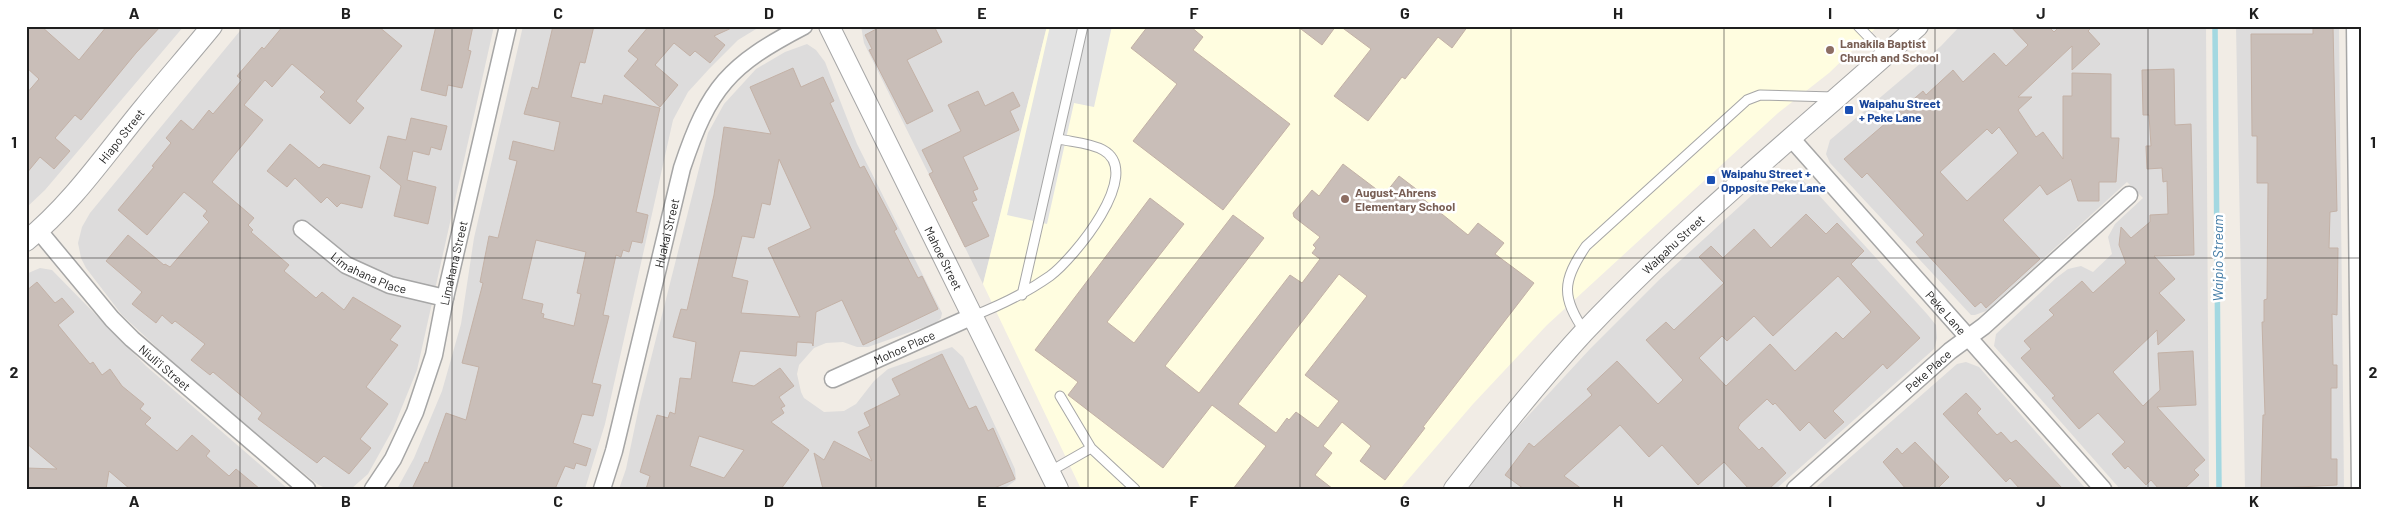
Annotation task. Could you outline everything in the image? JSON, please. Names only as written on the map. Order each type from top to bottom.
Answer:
[{"type":"street","name":"Hiapo Street","points":[[32,236],[98,168],[145,106],[212,26]]},
{"type":"street","name":"Limahana Street","points":[[373,489],[393,458],[415,412],[434,355],[445,298],[508,26]]},
{"type":"street","name":"Huakai Street","points":[[602,489],[614,451],[682,168],[693,134],[708,102],[728,76],[769,44],[804,26]]},
{"type":"street","name":"Mahoe Street","points":[[829,26],[1055,484]]},
{"type":"street","name":"Waipahu Street","points":[[1454,489],[1516,410],[1585,332],[1662,255],[1790,137],[1918,26]]},
{"type":"street","points":[[2355,26],[2359,246],[2360,489]]},
{"type":"street","name":"Peke Lane","points":[[1790,137],[2102,489]]},
{"type":"street","name":"Peke Place","points":[[1795,489],[2130,195]]},
{"type":"street","name":"Limahana Place","points":[[302,230],[346,265],[390,285],[445,298]]},
{"type":"street","name":"Niuli'i Street","points":[[32,236],[132,339],[307,489]]},
{"type":"street","name":"Mohoe Place","points":[[833,379],[973,316]]},
{"type":"lane","points":[[1022,295],[1059,139],[1083,26]]},
{"type":"lane","points":[[1858,26],[1886,55]]},
{"type":"lane","points":[[1585,332],[1570,311],[1567,291],[1570,269],[1586,246],[1747,100],[1760,96],[1837,97]]},
{"type":"lane","points":[[973,316],[1022,295],[1053,274],[1079,246],[1108,205],[1116,181],[1112,161],[1104,150],[1059,139]]},
{"type":"lane","points":[[1060,396],[1091,448],[1136,488]]},
{"type":"lane","points":[[1055,484],[1091,448]]},
{"type":"shaded area","points":[[26,26],[184,26],[45,190],[26,208]]},
{"type":"shaded area","points":[[244,26],[494,26],[417,370],[393,429],[368,474],[351,489],[327,489],[317,484],[193,381],[122,315],[86,268],[81,258],[78,243],[82,227],[90,213]]},
{"type":"shaded area","points":[[523,26],[761,26],[738,40],[709,69],[688,92],[673,120],[605,424],[585,489],[397,489],[414,458],[442,391],[461,324],[474,238]]},
{"type":"shaded area","points":[[861,26],[1047,26],[983,284],[864,43]]},
{"type":"shaded area","name":"August-Ahrens Elementary School","points":[[1047,26],[1878,26],[1829,73],[1778,113],[1547,325],[1473,404],[1400,489],[1081,489],[983,284]]},
{"type":"shaded area","points":[[1050,26],[1112,26],[1094,107],[1074,103],[1047,224],[1007,215]]},
{"type":"shaded area","points":[[1960,26],[2206,26],[2209,489],[2120,489],[1994,346],[1996,334],[2056,278],[2068,269],[2081,266],[2093,272],[2112,254],[2108,237],[2115,224],[2143,198],[2127,182],[1986,311],[1971,315],[1830,163],[1826,154],[1830,140],[1941,46]]},
{"type":"shaded area","points":[[2236,26],[2339,26],[2344,489],[2245,489]]},
{"type":"shaded area","points":[[807,44],[816,50],[825,62],[857,144],[942,313],[941,318],[936,323],[868,347],[857,347],[843,342],[826,343],[814,348],[799,365],[797,374],[801,392],[804,398],[824,412],[844,411],[856,404],[874,381],[888,369],[952,347],[963,357],[1015,469],[1016,480],[1004,489],[619,489],[626,469],[640,402],[708,133],[724,104],[756,69],[785,52]]},
{"type":"shaded area","points":[[1785,171],[1796,175],[1817,193],[1927,314],[1936,325],[1937,338],[1934,349],[1776,489],[1468,489],[1514,431],[1590,349],[1659,280],[1774,175]]},
{"type":"shaded area","points":[[40,268],[52,270],[146,366],[288,489],[26,489],[26,274]]},
{"type":"shaded area","points":[[1966,362],[1979,367],[2086,489],[1814,489],[1957,364]]},
{"type":"building","points":[[26,26],[41,26],[79,60],[107,26],[161,26],[136,53],[81,120],[75,115],[55,138],[70,151],[54,169],[40,157],[26,174],[26,94],[39,79],[26,67]]},
{"type":"building","points":[[283,26],[378,26],[402,46],[356,101],[364,108],[350,124],[320,97],[325,92],[292,64],[272,87],[265,80],[244,105],[263,120],[212,182],[254,218],[248,225],[253,230],[251,232],[289,265],[284,271],[316,298],[322,292],[344,310],[353,297],[401,326],[390,340],[398,345],[366,387],[388,404],[360,439],[371,448],[349,474],[324,456],[317,463],[258,419],[262,413],[213,372],[210,375],[191,360],[205,344],[175,321],[172,324],[162,315],[156,323],[132,304],[142,292],[106,261],[128,235],[164,265],[170,267],[209,222],[203,216],[207,211],[184,192],[147,235],[118,210],[154,167],[152,166],[171,143],[166,138],[181,120],[193,130],[209,110],[213,114],[242,80],[237,76],[262,47],[264,49]]},
{"type":"building","points":[[436,26],[473,26],[468,50],[471,51],[462,88],[448,85],[446,96],[421,90]]},
{"type":"building","points":[[553,26],[594,26],[585,63],[580,62],[571,97],[602,104],[604,95],[660,108],[636,212],[648,215],[642,243],[632,241],[629,252],[623,250],[621,257],[616,255],[603,315],[609,316],[592,383],[601,385],[593,416],[582,414],[573,443],[591,449],[586,466],[576,463],[574,469],[565,466],[555,489],[412,489],[425,462],[428,463],[446,413],[466,420],[479,367],[462,363],[483,283],[480,282],[489,236],[498,238],[517,161],[509,159],[513,141],[554,151],[560,122],[524,114],[532,87],[538,89]],"holes":[[[536,240],[586,252],[577,293],[581,294],[574,326],[543,318],[544,314],[541,313],[543,304],[522,299]]]},
{"type":"building","points":[[649,26],[736,26],[714,36],[725,45],[710,63],[695,51],[690,56],[674,43],[655,65],[678,85],[660,107],[624,76],[638,59],[628,51]]},
{"type":"building","points":[[882,26],[934,26],[942,42],[907,60],[933,111],[907,124],[869,50],[872,49],[865,35]]},
{"type":"building","points":[[1148,26],[1190,26],[1203,37],[1193,50],[1290,124],[1223,210],[1133,141],[1177,84],[1131,48]]},
{"type":"building","points":[[1297,26],[1336,26],[1322,45]]},
{"type":"building","points":[[1340,26],[1468,26],[1452,48],[1438,37],[1405,79],[1402,77],[1368,121],[1334,96],[1371,49]]},
{"type":"building","points":[[2010,26],[2048,26],[2054,32],[2060,26],[2093,26],[2088,31],[2100,44],[2072,70],[2072,46],[2018,97],[2032,97],[2018,110],[2036,137],[2043,132],[2063,159],[2063,96],[2072,96],[2072,73],[2111,74],[2111,138],[2119,138],[2116,182],[2099,182],[2099,201],[2078,201],[2071,179],[2047,195],[2040,185],[2003,220],[2040,259],[1986,308],[1981,302],[1975,307],[1916,242],[1924,235],[1867,173],[1862,178],[1844,159],[1923,91],[1926,95],[1953,70],[1963,82],[1994,53],[2006,66],[2028,45]],"holes":[[[1999,127],[2018,153],[1967,201],[1940,172],[1987,129],[1992,134]]]},
{"type":"building","points":[[2313,26],[2333,26],[2337,211],[2330,212],[2329,248],[2338,248],[2337,315],[2332,314],[2333,365],[2337,365],[2337,388],[2331,388],[2331,459],[2337,459],[2337,485],[2261,489],[2263,415],[2265,415],[2262,322],[2264,322],[2264,300],[2267,299],[2268,183],[2257,183],[2257,136],[2252,136],[2251,34],[2313,34]]},
{"type":"building","points":[[793,68],[801,87],[823,77],[834,101],[830,103],[860,168],[864,166],[897,229],[894,231],[918,278],[922,276],[938,309],[863,345],[842,300],[816,312],[813,346],[812,343],[797,342],[796,356],[740,351],[732,382],[754,386],[780,368],[794,386],[779,397],[785,406],[781,408],[784,413],[771,422],[809,450],[781,489],[646,489],[650,476],[640,472],[657,415],[668,418],[670,412],[675,414],[680,378],[691,379],[696,342],[673,337],[681,309],[687,310],[714,195],[724,127],[771,134],[750,87]],"holes":[[[779,159],[811,228],[768,248],[800,317],[741,313],[748,281],[732,277],[742,236],[754,238],[762,203],[770,205]],[[699,436],[744,450],[724,478],[690,466]]]},
{"type":"building","points":[[2174,69],[2175,125],[2191,124],[2194,255],[2154,256],[2175,279],[2159,293],[2185,320],[2158,345],[2157,330],[2113,372],[2143,406],[2160,390],[2158,353],[2193,351],[2196,405],[2157,407],[2205,460],[2194,470],[2199,475],[2184,489],[2159,489],[2151,480],[2146,485],[2128,466],[2125,469],[2112,454],[2125,442],[2098,413],[2079,429],[2052,398],[2055,396],[2021,358],[2031,349],[2024,341],[2054,315],[2049,310],[2082,281],[2093,293],[2126,263],[2119,245],[2121,227],[2131,238],[2150,222],[2150,215],[2168,214],[2167,181],[2163,182],[2162,168],[2147,169],[2146,146],[2151,146],[2149,115],[2143,115],[2142,70]]},
{"type":"building","points":[[978,91],[985,106],[1013,92],[1020,106],[1010,111],[1019,130],[963,157],[978,189],[973,191],[977,200],[972,202],[989,236],[965,247],[929,174],[933,172],[922,150],[961,131],[948,105]]},
{"type":"building","points":[[411,118],[447,126],[441,150],[431,147],[429,155],[413,151],[407,180],[436,187],[428,224],[394,216],[401,186],[380,168],[388,136],[406,140]]},
{"type":"building","points":[[290,144],[319,168],[323,164],[370,176],[362,208],[341,203],[337,207],[327,197],[321,203],[295,178],[287,187],[267,171]]},
{"type":"building","points":[[1343,164],[1384,195],[1399,176],[1424,195],[1422,198],[1468,235],[1478,223],[1504,243],[1495,254],[1534,283],[1423,427],[1425,428],[1385,480],[1360,461],[1371,446],[1342,422],[1323,446],[1332,453],[1315,475],[1333,489],[1233,489],[1266,446],[1212,405],[1163,468],[1068,395],[1078,382],[1035,350],[1150,198],[1184,224],[1107,322],[1134,343],[1233,215],[1264,238],[1165,366],[1199,393],[1290,275],[1302,283],[1320,259],[1312,253],[1316,248],[1313,245],[1320,237],[1294,217],[1293,213],[1312,190],[1319,196]],"holes":[[[1339,274],[1367,296],[1305,375],[1339,401],[1318,428],[1296,412],[1289,420],[1287,418],[1276,433],[1238,404]]]},
{"type":"building","points":[[1806,214],[1826,234],[1837,223],[1864,251],[1851,264],[1920,338],[1887,369],[1883,364],[1833,411],[1844,422],[1825,439],[1809,422],[1800,431],[1775,403],[1773,405],[1767,399],[1740,424],[1738,428],[1759,450],[1762,447],[1786,473],[1769,489],[1749,489],[1724,462],[1698,485],[1662,445],[1649,457],[1620,425],[1564,476],[1582,489],[1524,489],[1505,475],[1529,443],[1534,447],[1592,395],[1587,389],[1617,361],[1658,404],[1683,380],[1646,340],[1666,322],[1674,330],[1724,283],[1699,257],[1711,246],[1723,258],[1754,229],[1771,248]],"holes":[[[1838,276],[1871,312],[1843,339],[1836,332],[1795,371],[1770,344],[1726,386],[1699,358],[1722,336],[1727,341],[1754,316],[1773,336]]]},
{"type":"building","points":[[37,282],[55,303],[62,298],[74,312],[58,325],[90,364],[93,362],[102,375],[110,369],[122,386],[144,404],[140,409],[151,418],[145,424],[177,451],[192,435],[210,451],[206,456],[229,476],[236,469],[260,489],[130,489],[109,471],[106,489],[26,489],[26,468],[57,469],[26,443],[26,291]]},
{"type":"building","points":[[942,354],[969,409],[976,406],[988,431],[993,428],[1015,479],[992,489],[823,489],[814,453],[824,460],[834,441],[872,461],[858,432],[870,426],[864,413],[900,395],[892,379]]},
{"type":"building","points":[[1966,393],[1981,409],[1977,413],[1997,435],[2001,432],[2011,443],[2016,440],[2063,489],[2020,489],[2010,478],[2006,482],[1943,414]]},
{"type":"building","points":[[1915,442],[1949,477],[1937,489],[1906,489],[1883,462],[1897,448],[1902,454]]},
{"type":"waterway","name":"Waipio Stream","points":[[2215,26],[2219,489]]},
{"type":"place","name":"Lanakila Baptist Church and School","points":[[1830,50]]},
{"type":"place","name":"Waipahu Street + Peke Lane","points":[[1849,110]]},
{"type":"place","name":"Waipahu Street + Opposite Peke Lane","points":[[1711,180]]},
{"type":"place","name":"August-Ahrens Elementary School","points":[[1345,199]]}]
